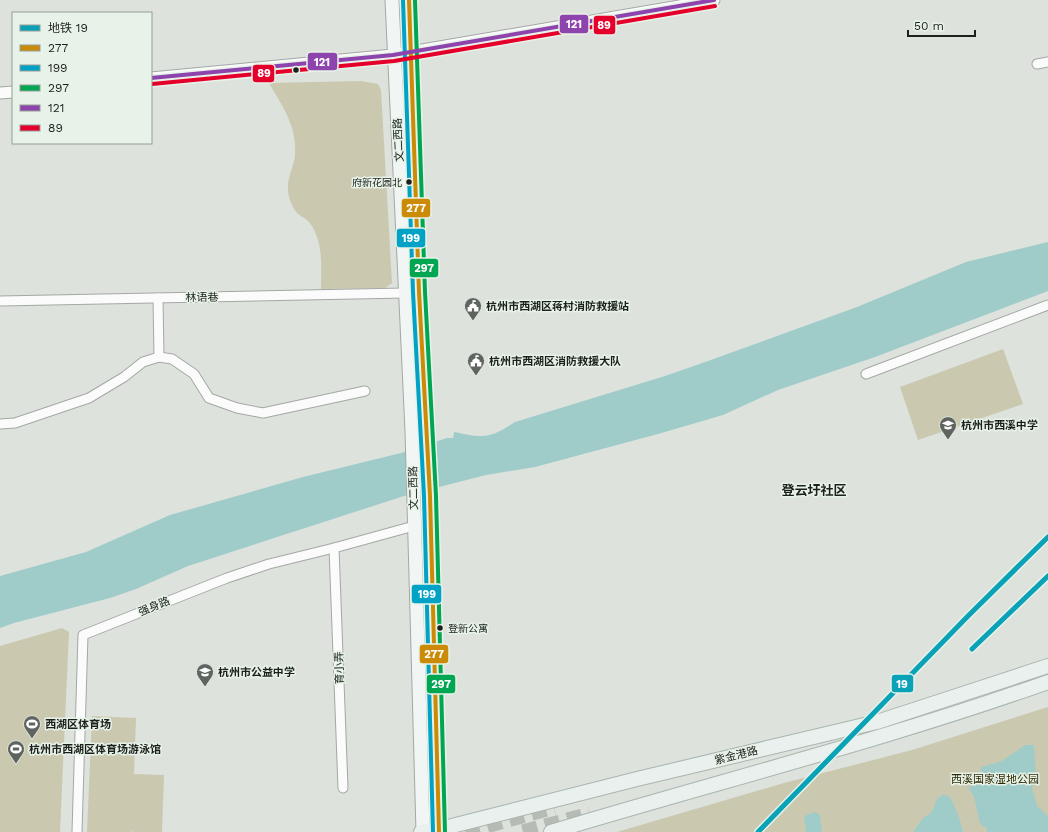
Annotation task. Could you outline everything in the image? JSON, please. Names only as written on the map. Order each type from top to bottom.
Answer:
[{"type":"main road","name":"文二西路","points":[[392,0],[412,431],[423,832]]},
{"type":"main road","name":"文二西路","points":[[409,0],[419,292],[430,496],[440,830]]},
{"type":"main road","name":"紫金港路","points":[[423,832],[440,830],[652,775],[877,722],[1048,666]]},
{"type":"main road","name":"紫金港路","points":[[551,832],[658,800],[837,750],[1007,697],[1048,682]]},
{"type":"street","points":[[152,78],[394,55],[714,0]]},
{"type":"street","points":[[1037,64],[1048,62]]},
{"type":"street","points":[[0,93],[12,92]]},
{"type":"street","name":"林语巷","points":[[0,301],[405,293]]},
{"type":"street","points":[[158,298],[159,357]]},
{"type":"street","points":[[866,374],[1048,305]]},
{"type":"street","points":[[0,424],[15,424],[89,398],[124,377],[143,362],[159,357],[172,359],[194,374],[209,398],[236,408],[262,413],[365,391]]},
{"type":"street","name":"强身路","points":[[77,832],[84,635],[227,578],[269,564],[414,526]]},
{"type":"street","name":"育小弄","points":[[334,548],[343,788]]},
{"type":"green space","points":[[361,81],[378,84],[381,90],[392,283],[385,288],[321,289],[321,254],[317,237],[309,222],[296,212],[289,197],[288,186],[295,155],[294,135],[288,117],[269,83]]},
{"type":"green space","points":[[1003,349],[1023,404],[918,440],[900,387]]},
{"type":"green space","name":"西湖区体育场","points":[[62,628],[69,632],[60,832],[0,832],[0,646]]},
{"type":"green space","name":"西溪国家湿地公园","points":[[1048,707],[1048,832],[617,832],[784,783],[912,750]]},
{"type":"green space","points":[[92,716],[136,718],[134,774],[164,775],[162,832],[132,832],[131,829],[131,832],[87,832]]},
{"type":"water","points":[[1048,242],[1048,291],[875,357],[778,390],[723,415],[535,467],[486,475],[404,496],[188,566],[136,589],[110,598],[0,628],[0,576],[86,552],[170,515],[303,477],[401,453],[447,438],[453,438],[454,432],[476,436],[493,434],[503,430],[515,422],[665,376],[857,307],[966,262]]},
{"type":"water","points":[[1025,745],[1034,745],[1036,775],[1032,788],[1037,806],[1048,816],[1048,832],[987,832],[987,828],[980,824],[974,796],[968,788],[978,780],[981,767],[1002,761]]},
{"type":"water","points":[[943,794],[950,797],[958,814],[963,832],[913,832],[923,818],[931,813],[937,799]]},
{"type":"water","points":[[816,812],[820,816],[822,832],[806,832],[804,816]]},
{"type":"tunnel","points":[[465,832],[554,807]]},
{"type":"tunnel","points":[[523,832],[590,814]]},
{"type":"metro line","name":"19","points":[[758,832],[968,616],[1048,537]]},
{"type":"metro line","name":"19","points":[[972,649],[1048,576]]},
{"type":"transit line","name":"199","points":[[403,0],[413,292],[424,496],[433,832]]},
{"type":"transit line","name":"277","points":[[409,0],[419,292],[430,496],[439,832]]},
{"type":"transit line","name":"297","points":[[415,0],[425,292],[436,496],[445,832]]},
{"type":"transit line","name":"121","points":[[152,78],[393,55],[714,0]]},
{"type":"transit line","name":"89","points":[[152,84],[394,61],[715,6]]},
{"type":"place","name":"府新花园北","points":[[409,182]]},
{"type":"place","name":"杭州市西湖区蒋村消防救援站","points":[[473,321]]},
{"type":"place","name":"杭州市西湖区消防救援大队","points":[[476,376]]},
{"type":"place","name":"杭州市西溪中学","points":[[948,440]]},
{"type":"place","name":"登新公寓","points":[[440,628]]},
{"type":"place","name":"杭州市公益中学","points":[[205,687]]},
{"type":"place","name":"西湖区体育场","points":[[32,739]]},
{"type":"place","name":"杭州市西湖区体育场游泳馆","points":[[16,764]]},
{"type":"district","name":"登云圩社区","points":[[814,490]]}]
